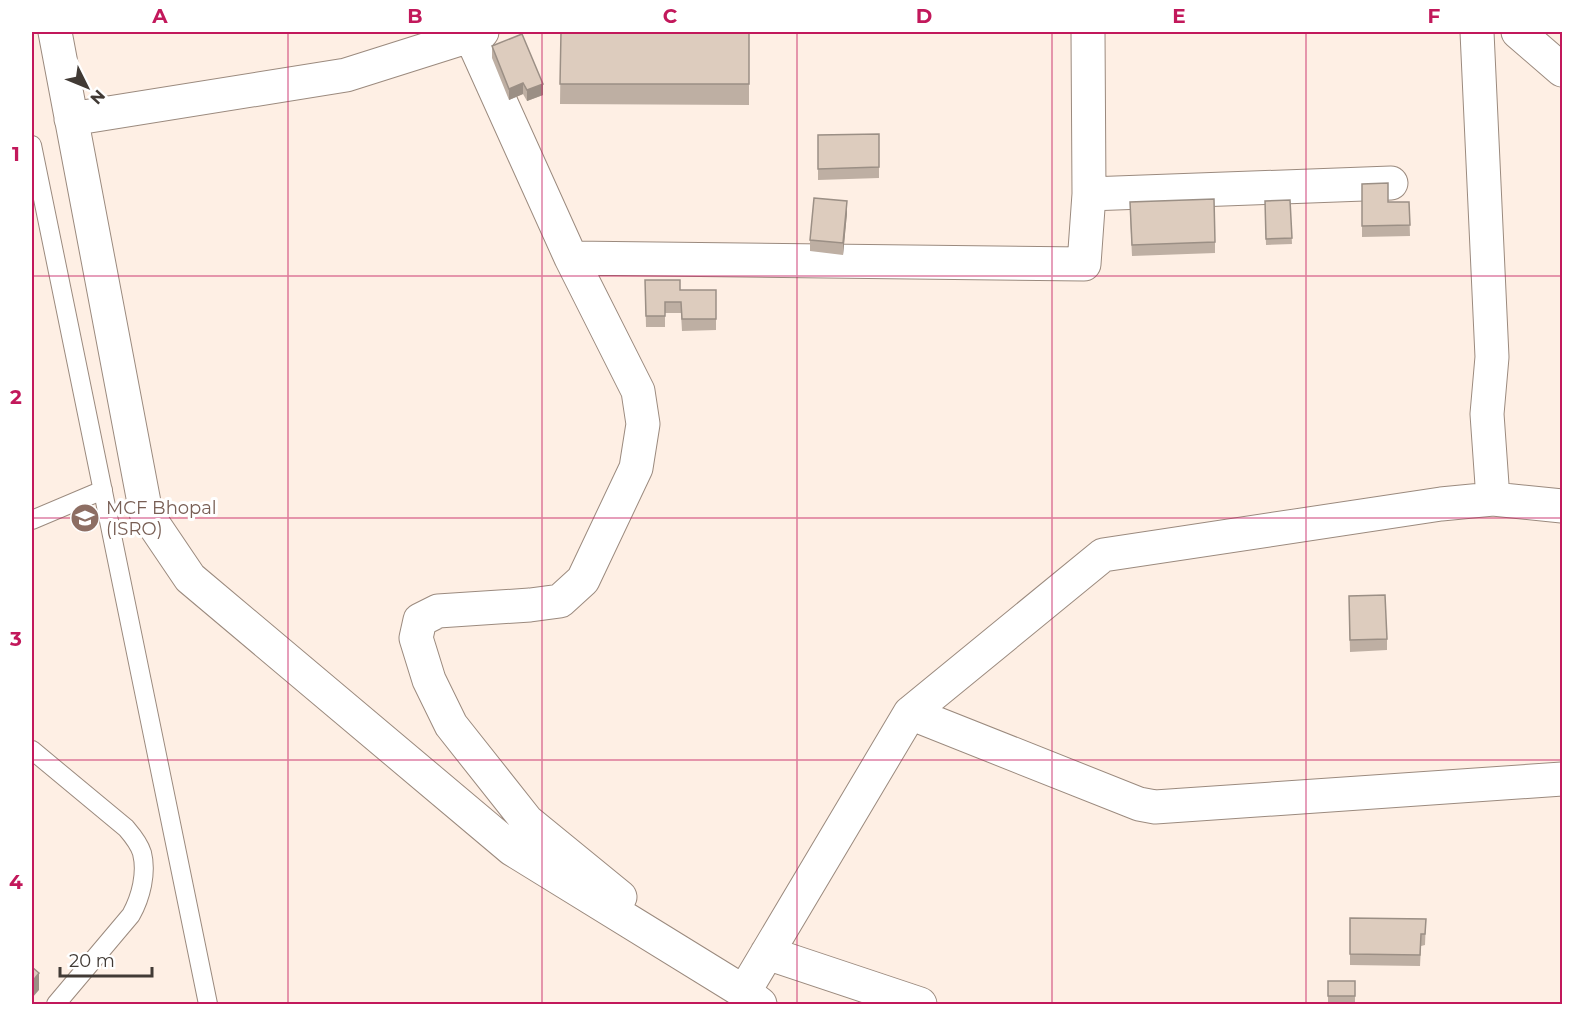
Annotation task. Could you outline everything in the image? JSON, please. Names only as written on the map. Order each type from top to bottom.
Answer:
[{"type":"street","points":[[55,32],[147,513],[190,578],[512,849],[752,998],[767,953],[910,713],[1103,555],[1429,506],[1493,499],[1563,506]]},
{"type":"street","points":[[572,258],[1084,264],[1089,194],[1088,32]]},
{"type":"street","points":[[1477,32],[1492,357],[1487,414],[1493,499]]},
{"type":"street","points":[[1518,32],[1563,70]]},
{"type":"street","points":[[71,119],[346,75],[474,33],[572,258],[638,391],[643,424],[636,468],[583,580],[560,602],[438,611],[420,620],[416,638],[429,680],[451,725],[506,794],[527,820],[624,901],[657,939]]},
{"type":"street","points":[[1089,194],[1391,183]]},
{"type":"street","points":[[910,713],[1139,804],[1155,807],[1563,779]]},
{"type":"street","points":[[767,953],[920,1005]]},
{"type":"lane","points":[[32,146],[208,1005]]},
{"type":"lane","points":[[32,520],[103,490]]},
{"type":"lane","points":[[32,750],[126,828],[142,853],[143,880],[138,902],[131,915],[56,1005]]},
{"type":"building","points":[[561,32],[749,32],[749,84],[560,84]]},
{"type":"building","points":[[522,34],[543,84],[527,90],[523,83],[509,89],[492,46]]},
{"type":"building","points":[[879,134],[879,167],[818,169],[818,135]]},
{"type":"building","points":[[1388,183],[1388,202],[1409,202],[1410,225],[1362,226],[1362,184]]},
{"type":"building","points":[[814,198],[847,201],[843,243],[810,240]]},
{"type":"building","points":[[1214,199],[1215,242],[1132,245],[1130,202]]},
{"type":"building","points":[[1290,200],[1292,238],[1266,239],[1265,201]]},
{"type":"building","points":[[645,280],[680,280],[680,290],[716,290],[716,319],[682,319],[681,302],[665,302],[665,316],[646,316]]},
{"type":"building","points":[[1385,595],[1387,639],[1350,640],[1349,596]]},
{"type":"building","points":[[1350,918],[1426,919],[1425,934],[1421,934],[1420,955],[1350,954]]},
{"type":"building","points":[[32,967],[39,973],[32,982]]},
{"type":"building","points":[[1328,981],[1355,981],[1355,996],[1328,996]]},
{"type":"place","name":"MCF Bhopal (ISRO)","points":[[85,518]]}]
